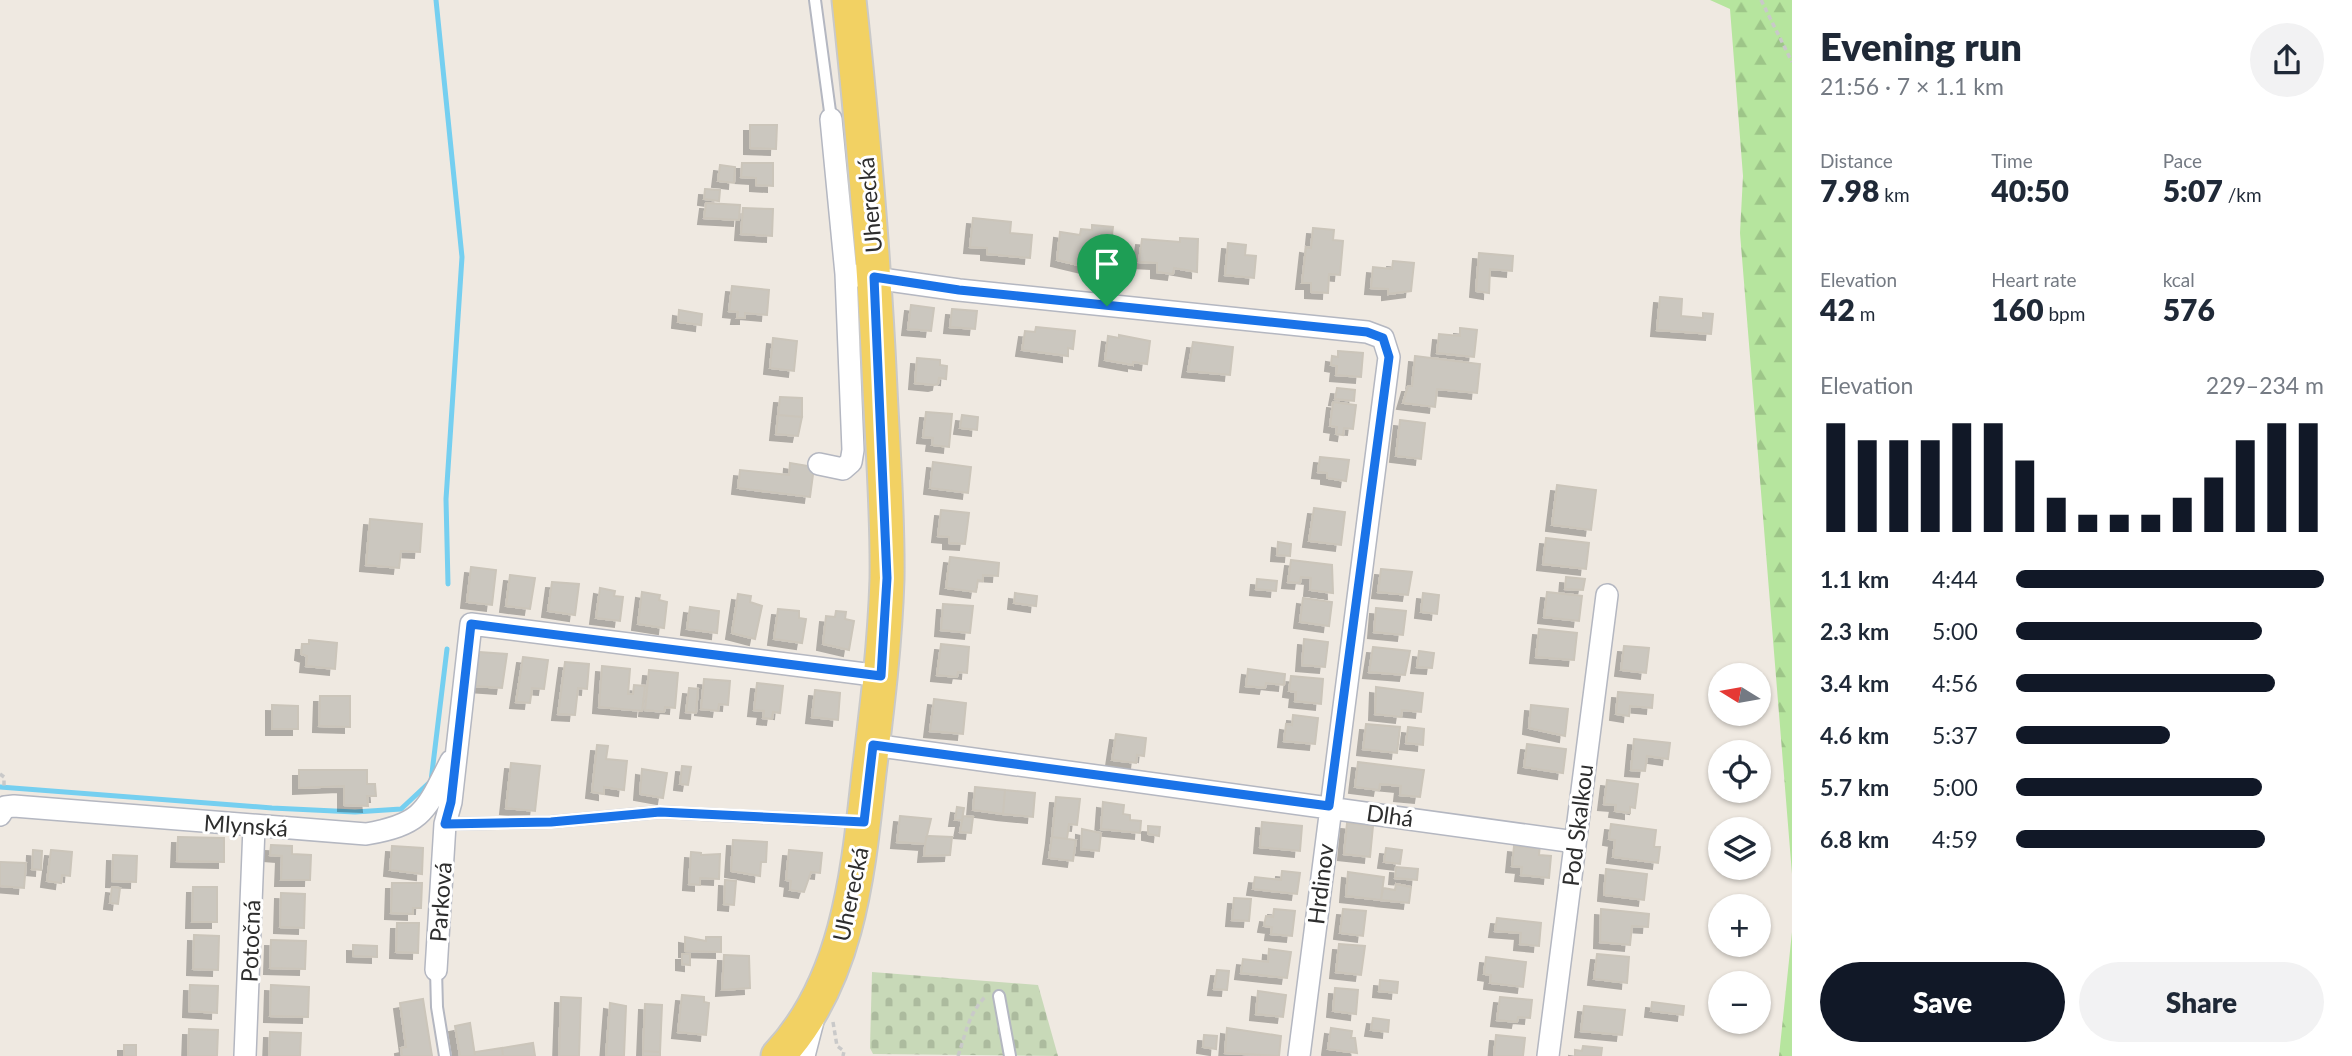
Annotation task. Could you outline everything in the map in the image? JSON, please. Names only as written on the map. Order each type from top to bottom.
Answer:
[{"type":"main road","name":"Uherecká","points":[[778,1056],[825,1009],[864,822],[881,676],[887,578],[860,275],[863,129],[849,0]]},
{"type":"street","points":[[819,464],[843,469],[851,462],[860,275],[831,119]]},
{"type":"street","name":"Hrdinov","points":[[860,275],[973,292],[1367,332],[1383,338],[1389,357],[1329,806],[1299,1056]]},
{"type":"street","name":"Pod Skalkou","points":[[1548,1056],[1607,595]]},
{"type":"street","name":"Parková","points":[[436,970],[445,824],[451,802],[471,624],[881,676]]},
{"type":"street","name":"Dlhá","points":[[873,745],[1575,842]]},
{"type":"street","name":"Mlynská","points":[[0,815],[5,807],[14,806],[366,834],[393,830],[426,810],[455,753]]},
{"type":"street","name":"Potočná","points":[[245,1056],[254,827]]},
{"type":"street","points":[[804,1056],[825,1009]]},
{"type":"lane","points":[[815,0],[831,119]]},
{"type":"lane","points":[[445,824],[551,822],[660,812],[864,822]]},
{"type":"lane","name":"Parková","points":[[436,970],[436,1007],[444,1056]]},
{"type":"lane","points":[[999,996],[1010,1056]]},
{"type":"path","points":[[1761,0],[1792,62]]},
{"type":"path","points":[[0,774],[5,781]]},
{"type":"path","points":[[958,1056],[962,1034],[972,1010],[988,994],[999,996]]},
{"type":"path","points":[[825,1009],[837,1046],[844,1051],[844,1056]]},
{"type":"green space","points":[[1710,0],[1792,0],[1792,874],[1740,233],[1743,176],[1730,9]]},
{"type":"green space","points":[[1792,932],[1792,1056],[1779,1056]]},
{"type":"green space","points":[[872,972],[1038,985],[1058,1056],[873,1054],[870,1048]]},
{"type":"building","points":[[750,125],[777,125],[776,149],[750,148]]},
{"type":"building","points":[[742,163],[773,163],[773,186],[756,185],[756,178],[741,177]]},
{"type":"building","points":[[720,165],[735,167],[734,183],[718,181]]},
{"type":"building","points":[[705,189],[720,190],[719,201],[704,199]]},
{"type":"building","points":[[706,203],[740,205],[739,220],[704,218]]},
{"type":"building","points":[[743,208],[773,209],[772,236],[741,234]]},
{"type":"building","points":[[973,218],[1011,222],[1010,233],[1032,235],[1030,258],[987,254],[987,248],[970,247]]},
{"type":"building","points":[[1092,225],[1113,227],[1108,266],[1096,265],[1095,269],[1057,260],[1060,232],[1080,235],[1081,229],[1092,230]]},
{"type":"building","points":[[1313,228],[1334,230],[1333,240],[1343,241],[1340,275],[1329,274],[1328,293],[1311,292],[1311,283],[1302,283],[1306,247],[1311,248]]},
{"type":"building","points":[[1180,238],[1198,239],[1197,272],[1174,268],[1173,274],[1157,272],[1157,263],[1139,262],[1142,239],[1180,242]]},
{"type":"building","points":[[1228,243],[1246,245],[1245,255],[1256,256],[1254,278],[1225,275]]},
{"type":"building","points":[[1479,253],[1513,256],[1512,271],[1490,269],[1489,293],[1476,291]]},
{"type":"building","points":[[1393,261],[1414,263],[1411,291],[1388,294],[1388,289],[1371,288],[1373,267],[1392,269]]},
{"type":"building","points":[[732,286],[769,290],[767,315],[745,313],[745,318],[737,318],[738,312],[729,311]]},
{"type":"building","points":[[1660,297],[1682,299],[1681,316],[1703,318],[1703,313],[1713,314],[1711,334],[1657,330]]},
{"type":"building","points":[[911,305],[934,308],[931,331],[908,329]]},
{"type":"building","points":[[952,309],[977,311],[975,329],[950,327]]},
{"type":"building","points":[[679,310],[702,314],[701,325],[678,322]]},
{"type":"building","points":[[1036,327],[1075,331],[1073,349],[1068,348],[1068,356],[1022,350],[1025,331],[1035,332]]},
{"type":"building","points":[[1460,328],[1477,330],[1474,357],[1437,353],[1439,334],[1460,336]]},
{"type":"building","points":[[1119,335],[1150,341],[1147,364],[1133,362],[1133,365],[1105,360],[1108,336],[1119,338]]},
{"type":"building","points":[[773,338],[797,341],[794,371],[770,368]]},
{"type":"building","points":[[1193,342],[1233,347],[1230,375],[1188,371]]},
{"type":"building","points":[[1338,351],[1363,353],[1361,377],[1336,375],[1337,366],[1331,365],[1332,356],[1338,357]]},
{"type":"building","points":[[1415,356],[1480,364],[1477,393],[1437,389],[1435,407],[1403,403],[1408,386],[1412,386]]},
{"type":"building","points":[[917,358],[940,360],[940,365],[947,366],[946,379],[939,378],[938,384],[934,385],[915,383]]},
{"type":"building","points":[[1337,388],[1355,390],[1354,401],[1335,399]]},
{"type":"building","points":[[780,397],[802,398],[802,417],[778,415]]},
{"type":"building","points":[[1333,402],[1356,405],[1353,429],[1344,428],[1343,435],[1336,434],[1337,427],[1330,426]]},
{"type":"building","points":[[926,412],[952,414],[949,447],[932,445],[933,438],[923,437]]},
{"type":"building","points":[[778,415],[802,417],[798,436],[776,434]]},
{"type":"building","points":[[962,415],[978,417],[977,430],[960,428]]},
{"type":"building","points":[[1400,420],[1425,423],[1421,459],[1396,456]]},
{"type":"building","points":[[1320,457],[1349,460],[1346,481],[1327,478],[1327,473],[1318,472]]},
{"type":"building","points":[[933,462],[971,467],[968,493],[930,488]]},
{"type":"building","points":[[790,463],[814,467],[810,497],[738,488],[740,470],[789,475]]},
{"type":"building","points":[[1557,485],[1596,490],[1591,530],[1552,525]]},
{"type":"building","points":[[1314,508],[1345,512],[1341,545],[1309,541]]},
{"type":"building","points":[[941,510],[969,513],[965,544],[949,543],[949,537],[938,536]]},
{"type":"building","points":[[370,519],[422,524],[420,552],[401,551],[399,568],[366,565]]},
{"type":"building","points":[[1546,538],[1589,543],[1586,569],[1543,564]]},
{"type":"building","points":[[1278,542],[1291,544],[1290,556],[1277,555]]},
{"type":"building","points":[[950,557],[999,563],[998,576],[983,575],[983,581],[978,580],[976,592],[946,588]]},
{"type":"building","points":[[1291,560],[1332,565],[1333,593],[1310,590],[1311,578],[1301,577],[1300,583],[1288,582]]},
{"type":"building","points":[[471,567],[496,570],[492,605],[467,602]]},
{"type":"building","points":[[1381,569],[1412,572],[1408,595],[1378,592]]},
{"type":"building","points":[[510,575],[535,578],[530,609],[506,606]]},
{"type":"building","points":[[1566,577],[1585,579],[1583,590],[1565,589]]},
{"type":"building","points":[[1257,579],[1277,581],[1276,591],[1256,589]]},
{"type":"building","points":[[552,582],[579,584],[575,615],[548,611]]},
{"type":"building","points":[[600,588],[615,591],[614,596],[623,597],[620,621],[596,618]]},
{"type":"building","points":[[642,592],[660,595],[659,600],[667,602],[664,628],[638,624]]},
{"type":"building","points":[[1547,592],[1582,596],[1579,621],[1544,617]]},
{"type":"building","points":[[1015,593],[1037,596],[1036,606],[1014,603]]},
{"type":"building","points":[[1423,593],[1439,595],[1437,614],[1421,612]]},
{"type":"building","points":[[738,594],[751,596],[750,602],[762,606],[755,639],[732,633]]},
{"type":"building","points":[[1303,598],[1332,602],[1329,626],[1300,622]]},
{"type":"building","points":[[943,604],[973,606],[970,633],[941,630]]},
{"type":"building","points":[[690,607],[719,611],[717,633],[687,629]]},
{"type":"building","points":[[1376,608],[1406,611],[1403,635],[1374,632]]},
{"type":"building","points":[[778,609],[799,611],[799,618],[806,619],[802,643],[774,639]]},
{"type":"building","points":[[836,611],[846,612],[845,619],[854,621],[849,650],[823,644],[826,616],[835,617]]},
{"type":"building","points":[[1539,629],[1577,633],[1574,660],[1536,657]]},
{"type":"building","points":[[1304,639],[1328,642],[1325,667],[1302,665]]},
{"type":"building","points":[[309,640],[337,643],[335,669],[306,666],[307,656],[301,654],[302,644],[309,644]]},
{"type":"building","points":[[941,644],[969,647],[967,673],[958,672],[957,677],[937,675]]},
{"type":"building","points":[[1624,646],[1649,648],[1646,673],[1621,670]]},
{"type":"building","points":[[1373,647],[1410,651],[1405,675],[1369,672]]},
{"type":"building","points":[[1419,651],[1434,653],[1432,668],[1417,667]]},
{"type":"building","points":[[479,652],[507,654],[502,688],[475,686]]},
{"type":"building","points":[[523,657],[548,660],[544,689],[532,688],[530,703],[516,702]]},
{"type":"building","points":[[565,662],[589,664],[587,689],[578,688],[575,715],[558,714]]},
{"type":"building","points":[[602,666],[630,669],[628,694],[633,694],[634,685],[645,686],[642,711],[599,707]]},
{"type":"building","points":[[1248,669],[1285,674],[1284,685],[1266,683],[1265,688],[1246,686]]},
{"type":"building","points":[[649,670],[678,673],[675,708],[665,707],[664,712],[645,710]]},
{"type":"building","points":[[1291,676],[1323,679],[1321,704],[1295,701],[1296,692],[1289,691]]},
{"type":"building","points":[[704,679],[730,681],[728,705],[719,704],[718,711],[701,709]]},
{"type":"building","points":[[757,683],[783,686],[780,713],[773,712],[772,719],[763,718],[764,711],[754,710]]},
{"type":"building","points":[[1376,687],[1423,693],[1421,712],[1402,710],[1401,717],[1375,714]]},
{"type":"building","points":[[689,688],[698,689],[696,713],[686,712]]},
{"type":"building","points":[[815,690],[840,693],[838,720],[812,717]]},
{"type":"building","points":[[1618,692],[1653,695],[1652,708],[1630,706],[1629,716],[1616,714]]},
{"type":"building","points":[[320,696],[350,696],[350,727],[319,726]]},
{"type":"building","points":[[934,699],[966,703],[963,734],[930,731]]},
{"type":"building","points":[[272,705],[298,706],[298,729],[272,729]]},
{"type":"building","points":[[1531,705],[1568,709],[1565,736],[1529,728]]},
{"type":"building","points":[[1293,715],[1318,718],[1315,744],[1284,741],[1286,724],[1292,725]]},
{"type":"building","points":[[1366,724],[1400,727],[1397,753],[1363,749]]},
{"type":"building","points":[[1408,727],[1424,729],[1423,745],[1406,743]]},
{"type":"building","points":[[1116,734],[1146,738],[1144,756],[1137,755],[1136,763],[1112,760]]},
{"type":"building","points":[[1634,739],[1670,743],[1668,759],[1647,756],[1645,771],[1631,770]]},
{"type":"building","points":[[1527,744],[1566,749],[1563,773],[1524,767]]},
{"type":"building","points":[[597,745],[608,746],[606,759],[627,761],[624,790],[604,787],[604,794],[592,792]]},
{"type":"building","points":[[1358,762],[1424,770],[1420,797],[1400,795],[1401,786],[1380,784],[1379,790],[1355,787]]},
{"type":"building","points":[[511,763],[540,766],[535,811],[506,808]]},
{"type":"building","points":[[682,766],[691,767],[688,785],[680,784]]},
{"type":"building","points":[[642,769],[667,773],[663,798],[640,794]]},
{"type":"building","points":[[299,770],[367,770],[367,784],[375,784],[376,796],[367,796],[368,806],[344,805],[344,786],[299,788]]},
{"type":"building","points":[[1607,780],[1638,784],[1635,808],[1630,807],[1630,813],[1615,811],[1616,805],[1604,804]]},
{"type":"building","points":[[975,787],[1005,790],[1003,814],[973,810]]},
{"type":"building","points":[[1005,790],[1035,793],[1033,817],[1003,814]]},
{"type":"building","points":[[1056,797],[1080,799],[1077,825],[1069,824],[1067,839],[1052,837]]},
{"type":"building","points":[[1103,802],[1124,805],[1123,814],[1130,815],[1130,820],[1141,821],[1140,833],[1101,829]]},
{"type":"building","points":[[957,807],[964,808],[962,820],[955,820]]},
{"type":"building","points":[[900,816],[931,819],[925,844],[897,842]]},
{"type":"building","points":[[963,816],[973,817],[971,833],[960,832]]},
{"type":"building","points":[[1262,822],[1302,826],[1300,851],[1260,847]]},
{"type":"building","points":[[1347,823],[1373,826],[1370,857],[1344,854]]},
{"type":"building","points":[[1611,824],[1656,830],[1654,847],[1660,847],[1658,863],[1613,857],[1615,840],[1609,839]]},
{"type":"building","points":[[1148,826],[1160,827],[1159,836],[1148,834]]},
{"type":"building","points":[[1082,829],[1101,833],[1099,851],[1081,849]]},
{"type":"building","points":[[178,837],[224,838],[224,862],[177,861]]},
{"type":"building","points":[[926,837],[952,837],[950,855],[924,856]]},
{"type":"building","points":[[1052,837],[1076,840],[1073,861],[1049,858]]},
{"type":"building","points":[[733,840],[767,842],[766,862],[761,862],[760,876],[731,871]]},
{"type":"building","points":[[1534,842],[1540,843],[1539,855],[1551,856],[1549,878],[1521,875],[1522,867],[1512,866],[1514,846],[1533,848]]},
{"type":"building","points":[[271,845],[292,846],[292,854],[311,855],[310,880],[281,880],[282,856],[270,855]]},
{"type":"building","points":[[392,846],[423,848],[422,874],[390,870]]},
{"type":"building","points":[[1386,848],[1402,850],[1400,864],[1384,862]]},
{"type":"building","points":[[33,850],[42,851],[41,870],[32,869]]},
{"type":"building","points":[[51,850],[72,852],[70,876],[62,875],[61,883],[47,881]]},
{"type":"building","points":[[789,850],[822,853],[820,873],[811,872],[804,892],[790,890],[791,881],[786,880]]},
{"type":"building","points":[[691,852],[701,855],[720,854],[719,879],[700,878],[700,885],[689,884]]},
{"type":"building","points":[[113,855],[137,856],[136,882],[112,881]]},
{"type":"building","points":[[0,862],[26,863],[24,888],[0,886]]},
{"type":"building","points":[[1396,867],[1418,869],[1417,880],[1395,878]]},
{"type":"building","points":[[1606,869],[1647,874],[1644,900],[1604,895]]},
{"type":"building","points":[[1282,871],[1300,873],[1297,894],[1253,889],[1255,877],[1281,880]]},
{"type":"building","points":[[1348,872],[1384,877],[1381,900],[1346,896]]},
{"type":"building","points":[[725,880],[736,881],[734,905],[724,904]]},
{"type":"building","points":[[392,883],[422,883],[421,908],[413,908],[413,914],[391,913]]},
{"type":"building","points":[[1396,884],[1411,887],[1409,903],[1381,900],[1383,888],[1395,890]]},
{"type":"building","points":[[112,887],[120,888],[118,904],[110,903]]},
{"type":"building","points":[[193,887],[217,887],[217,922],[192,922]]},
{"type":"building","points":[[281,893],[305,894],[304,928],[280,927]]},
{"type":"building","points":[[1234,898],[1251,899],[1249,921],[1232,920]]},
{"type":"building","points":[[1274,909],[1295,911],[1292,936],[1271,934],[1272,927],[1264,926],[1266,916],[1273,917]]},
{"type":"building","points":[[1343,909],[1366,911],[1363,936],[1340,933]]},
{"type":"building","points":[[1601,909],[1649,914],[1648,927],[1632,926],[1630,945],[1600,942]]},
{"type":"building","points":[[1497,918],[1541,923],[1539,946],[1520,944],[1521,933],[1495,931]]},
{"type":"building","points":[[397,923],[419,923],[418,953],[396,952]]},
{"type":"building","points":[[194,935],[219,936],[218,970],[193,969]]},
{"type":"building","points":[[685,937],[706,941],[706,937],[721,937],[721,952],[685,951]]},
{"type":"building","points":[[271,940],[306,941],[305,969],[270,968]]},
{"type":"building","points":[[1339,944],[1365,946],[1361,975],[1336,972]]},
{"type":"building","points":[[353,945],[377,946],[377,957],[353,956]]},
{"type":"building","points":[[1269,949],[1291,952],[1287,978],[1241,973],[1243,959],[1268,962]]},
{"type":"building","points":[[682,954],[690,954],[690,965],[682,964]]},
{"type":"building","points":[[1597,954],[1629,957],[1627,983],[1594,979]]},
{"type":"building","points":[[724,955],[749,956],[750,988],[722,990]]},
{"type":"building","points":[[1486,957],[1526,962],[1523,987],[1490,983],[1491,975],[1484,974]]},
{"type":"building","points":[[1217,970],[1229,971],[1227,990],[1214,989]]},
{"type":"building","points":[[1380,980],[1398,982],[1397,993],[1379,991]]},
{"type":"building","points":[[190,985],[218,986],[217,1013],[189,1011]]},
{"type":"building","points":[[271,985],[309,987],[308,1017],[270,1016]]},
{"type":"building","points":[[1335,988],[1358,990],[1356,1014],[1333,1011]]},
{"type":"building","points":[[1258,991],[1286,995],[1283,1017],[1256,1014]]},
{"type":"building","points":[[682,995],[704,997],[704,1002],[709,1003],[706,1035],[678,1032]]},
{"type":"building","points":[[561,997],[581,998],[579,1056],[559,1056]]},
{"type":"building","points":[[1500,997],[1532,1000],[1530,1018],[1518,1017],[1517,1022],[1497,1020]]},
{"type":"building","points":[[423,999],[432,1056],[402,1056],[401,1048],[406,1047],[400,1003]]},
{"type":"building","points":[[1652,1002],[1684,1006],[1683,1015],[1651,1011]]},
{"type":"building","points":[[610,1003],[626,1006],[624,1056],[606,1056]]},
{"type":"building","points":[[645,1004],[662,1005],[660,1052],[643,1051]]},
{"type":"building","points":[[1584,1006],[1625,1010],[1622,1035],[1581,1031]]},
{"type":"building","points":[[1373,1018],[1389,1020],[1388,1032],[1371,1030]]},
{"type":"building","points":[[470,1023],[475,1056],[460,1056],[455,1026]]},
{"type":"building","points":[[1227,1028],[1281,1036],[1279,1056],[1225,1053]]},
{"type":"building","points":[[1331,1028],[1352,1031],[1351,1038],[1355,1038],[1357,1053],[1328,1049]]},
{"type":"building","points":[[189,1029],[218,1030],[217,1056],[188,1056]]},
{"type":"building","points":[[270,1032],[301,1033],[300,1056],[269,1056]]},
{"type":"building","points":[[1204,1035],[1217,1036],[1216,1049],[1203,1047]]},
{"type":"building","points":[[1496,1035],[1525,1038],[1523,1056],[1494,1056]]},
{"type":"building","points":[[533,1043],[535,1056],[503,1056],[502,1048]]},
{"type":"building","points":[[124,1045],[136,1045],[136,1056],[124,1056]]},
{"type":"building","points":[[1583,1046],[1602,1048],[1601,1056],[1575,1056],[1575,1050],[1582,1051]]},
{"type":"building","points":[[502,1048],[503,1056],[475,1056],[475,1052]]},
{"type":"building","points":[[643,1051],[660,1052],[660,1056],[643,1056]]},
{"type":"waterway","points":[[436,0],[462,257],[446,499],[448,584]]},
{"type":"waterway","points":[[0,787],[272,808],[355,812],[401,809],[431,781],[447,649]]},
{"type":"route","points":[[874,277],[959,290],[1107,306],[1367,332],[1383,338],[1388,346],[1389,357],[1329,806],[873,745],[864,822],[660,812],[606,814],[551,822],[445,824],[451,802],[471,624],[881,676],[887,578],[883,432],[874,277]]}]
